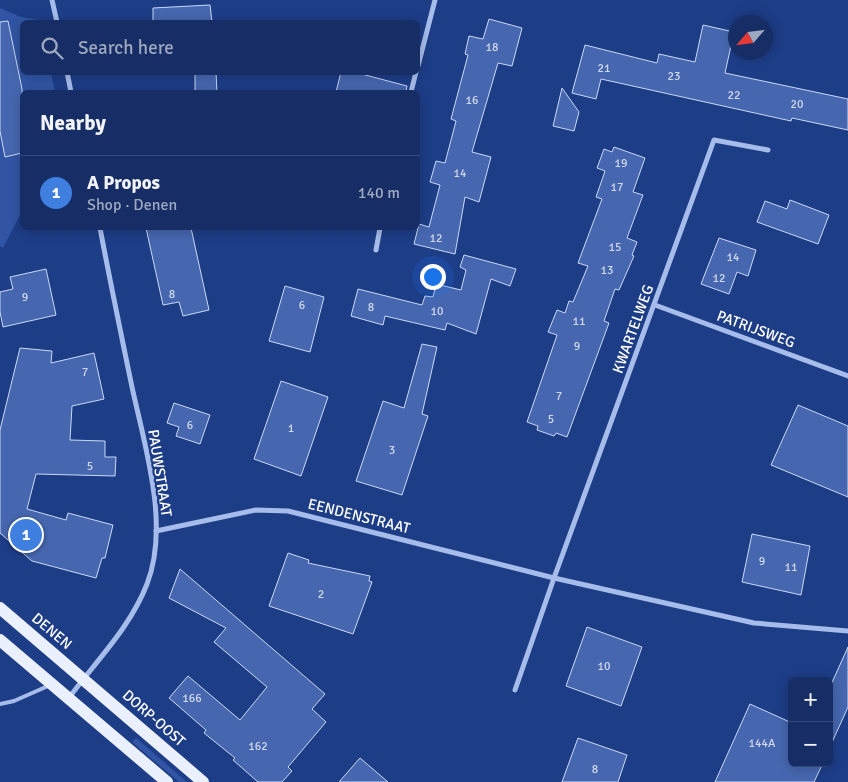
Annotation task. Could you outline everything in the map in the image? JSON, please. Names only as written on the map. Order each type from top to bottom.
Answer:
[{"type":"main road","name":"DENEN","points":[[2,613],[84,678]]},
{"type":"main road","points":[[0,640],[50,685],[167,782]]},
{"type":"main road","name":"DORP-OOST","points":[[84,678],[203,782]]},
{"type":"street","points":[[52,0],[57,20]]},
{"type":"street","points":[[420,58],[435,0]]},
{"type":"street","points":[[68,75],[71,90]]},
{"type":"street","points":[[412,90],[415,75]]},
{"type":"street","name":"KWARTELWEG","points":[[554,578],[714,140],[768,150]]},
{"type":"street","name":"PAUWSTRAAT","points":[[68,699],[137,608],[148,582],[154,558],[156,531],[152,484],[100,230]]},
{"type":"street","points":[[376,250],[380,230]]},
{"type":"street","name":"PATRIJSWEG","points":[[655,305],[848,376]]},
{"type":"street","name":"EENDENSTRAAT","points":[[156,531],[256,510],[288,511],[554,578],[754,623],[848,631]]},
{"type":"street","points":[[515,690],[554,578]]},
{"type":"lane","points":[[0,704],[14,701],[50,685]]},
{"type":"shaded area","points":[[0,8],[21,17],[40,20],[20,20],[20,75],[51,75],[55,90],[20,90],[20,215],[3,248],[0,246]]},
{"type":"shaded area","points":[[136,738],[187,782],[179,782],[132,742]]},
{"type":"building","points":[[210,5],[212,20],[153,20],[153,8]]},
{"type":"building","points":[[489,19],[522,28],[512,66],[498,63],[472,152],[491,157],[479,202],[465,197],[455,254],[414,244],[418,230],[420,230],[420,224],[429,227],[440,185],[430,182],[436,161],[445,163],[456,121],[451,119],[468,55],[465,54],[469,36],[483,39]]},
{"type":"building","points":[[8,21],[22,89],[20,90],[20,153],[5,157],[0,131],[0,22]]},
{"type":"building","points":[[703,25],[728,31],[728,59],[725,73],[848,99],[848,130],[792,118],[791,121],[601,79],[596,99],[572,93],[585,45],[657,63],[659,54],[695,62]]},
{"type":"building","points":[[195,75],[216,75],[217,90],[195,90]]},
{"type":"building","points":[[340,75],[365,75],[407,86],[406,90],[336,90]]},
{"type":"building","points":[[562,88],[579,112],[574,131],[553,126]]},
{"type":"building","points":[[614,147],[645,158],[633,192],[643,195],[627,238],[637,242],[632,255],[634,256],[619,290],[615,289],[604,321],[609,323],[567,437],[556,433],[554,436],[537,430],[538,426],[527,422],[557,335],[548,332],[557,310],[565,313],[569,301],[573,302],[588,266],[578,263],[602,199],[596,197],[605,171],[597,168],[604,149],[612,152]]},
{"type":"building","points":[[790,200],[829,215],[818,244],[757,222],[765,201],[787,209]]},
{"type":"building","points":[[146,230],[191,230],[209,310],[183,316],[179,302],[163,305]]},
{"type":"building","points":[[719,238],[756,250],[748,276],[737,272],[729,294],[701,284]]},
{"type":"building","points":[[464,255],[516,269],[510,286],[491,279],[476,334],[447,323],[445,330],[385,316],[383,325],[351,316],[358,289],[422,305],[425,296],[433,297],[436,284],[461,290],[466,270],[460,267]]},
{"type":"building","points":[[46,269],[56,315],[3,327],[0,312],[0,292],[13,289],[10,277]]},
{"type":"building","points":[[285,286],[324,297],[310,352],[269,341]]},
{"type":"building","points":[[422,344],[437,347],[422,414],[428,416],[402,495],[356,481],[383,401],[404,408]]},
{"type":"building","points":[[20,348],[52,351],[51,363],[94,353],[104,399],[72,406],[70,440],[105,441],[105,457],[116,457],[115,476],[36,474],[27,509],[66,520],[68,513],[113,525],[105,558],[102,558],[96,578],[32,561],[0,533],[0,430]]},
{"type":"building","points":[[281,381],[328,397],[301,476],[254,459]]},
{"type":"building","points":[[174,403],[210,415],[200,444],[176,436],[179,427],[167,423]]},
{"type":"building","points":[[798,405],[848,426],[848,497],[771,465]]},
{"type":"building","points":[[752,534],[810,546],[801,595],[742,582]]},
{"type":"building","points":[[288,553],[309,560],[308,563],[370,576],[369,581],[372,582],[353,634],[269,606]]},
{"type":"building","points":[[180,569],[325,694],[312,709],[326,722],[288,767],[292,771],[282,782],[258,782],[233,760],[235,758],[204,733],[206,730],[169,698],[188,676],[240,720],[267,687],[214,642],[226,628],[169,598]]},
{"type":"building","points":[[587,627],[642,647],[621,706],[566,686]]},
{"type":"building","points":[[848,647],[848,707],[833,740],[833,722],[833,680]]},
{"type":"building","points":[[750,704],[788,721],[788,767],[821,767],[814,782],[715,782]]},
{"type":"building","points":[[578,738],[627,755],[618,782],[562,782]]},
{"type":"building","points":[[360,758],[388,782],[339,782]]},
{"type":"place","name":"A Propos","points":[[26,535]]}]
